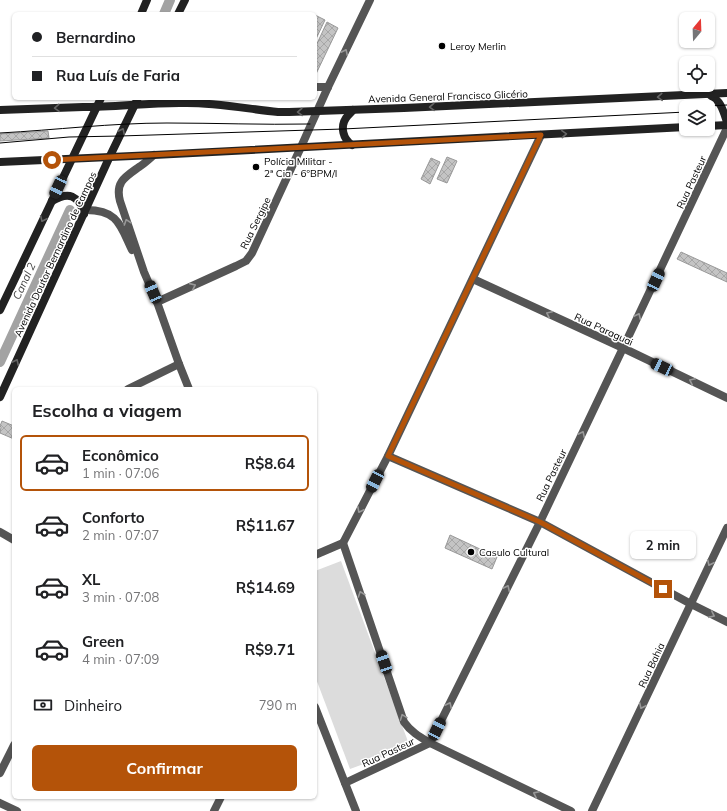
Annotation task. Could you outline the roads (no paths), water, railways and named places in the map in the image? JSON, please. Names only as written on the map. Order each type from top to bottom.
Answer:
[{"type":"main road","points":[[142,12],[147,0]]},
{"type":"main road","points":[[179,12],[185,0]]},
{"type":"main road","name":"Avenida General Francisco Glicério","points":[[0,110],[96,107],[136,102],[202,103],[278,112],[317,112],[727,93]]},
{"type":"main road","points":[[710,94],[718,100],[723,110],[727,125],[715,126]]},
{"type":"main road","points":[[0,310],[100,100]]},
{"type":"main road","name":"Avenida Doutor Bernardino de Campos","points":[[0,397],[136,102]]},
{"type":"main road","points":[[352,145],[345,137],[343,129],[346,119],[353,110]]},
{"type":"main road","points":[[0,162],[679,127]]},
{"type":"main road","points":[[52,201],[63,195],[69,195],[74,197],[85,212]]},
{"type":"street","name":"Rua Sergipe","points":[[157,302],[246,261],[252,254],[328,87],[370,0]]},
{"type":"street","points":[[317,87],[328,87]]},
{"type":"street","points":[[171,103],[184,100]]},
{"type":"street","name":"Rua Pasteur","points":[[345,783],[430,743],[540,522],[727,125]]},
{"type":"street","points":[[317,554],[343,543],[388,456],[541,135]]},
{"type":"street","points":[[144,272],[118,193],[121,182],[127,175],[154,155]]},
{"type":"street","points":[[85,212],[96,210],[102,211],[112,216],[119,224],[144,272],[157,302],[188,387]]},
{"type":"street","name":"Rua Paraguai","points":[[473,279],[727,398]]},
{"type":"street","points":[[132,387],[179,364]]},
{"type":"street","points":[[388,456],[540,522],[690,604],[727,622]]},
{"type":"street","name":"Rua Bahia","points":[[592,811],[727,528]]},
{"type":"street","points":[[0,532],[12,539]]},
{"type":"street","points":[[343,543],[404,722],[409,728],[415,734],[430,743],[571,811]]},
{"type":"street","points":[[317,714],[356,811]]},
{"type":"street","points":[[0,773],[12,749]]},
{"type":"street","points":[[214,811],[220,799]]},
{"type":"street","points":[[0,803],[17,811]]},
{"type":"waterway","name":"Canal 2","points":[[165,12],[170,0]]},
{"type":"waterway","name":"Canal 2","points":[[0,362],[70,210]]},
{"type":"tram line","points":[[715,106],[727,105]]},
{"type":"tram line","points":[[0,143],[69,137],[343,129],[679,112]]},
{"type":"tram line","points":[[0,133],[146,123],[310,124]]},
{"type":"place","name":"Leroy Merlin","points":[[442,46]]},
{"type":"place","name":"Polícia Militar - 2ª Cia - 6ºBPM/I","points":[[256,167]]},
{"type":"place","name":"Casulo Cultural","points":[[471,552]]}]
